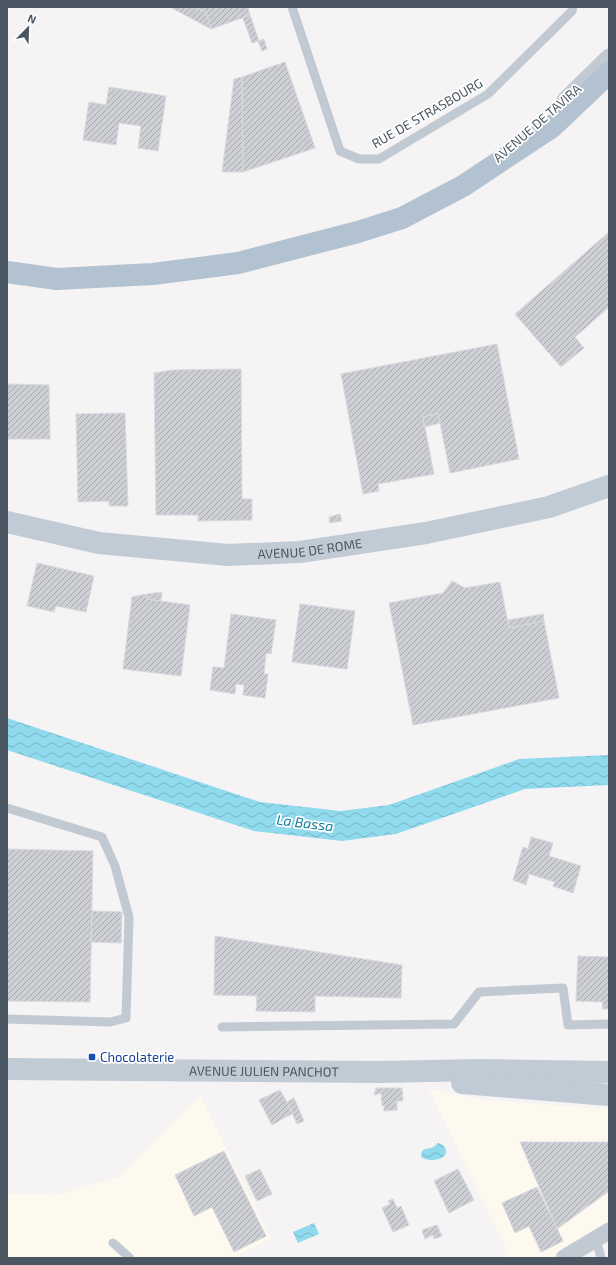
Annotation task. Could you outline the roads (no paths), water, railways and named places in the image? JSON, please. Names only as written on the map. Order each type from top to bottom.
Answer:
[{"type":"main road","points":[[7,272],[57,279],[152,274],[238,263],[358,232],[395,220],[463,186],[552,127],[609,73]]},
{"type":"main road","name":"AVENUE DE ROME","points":[[7,522],[99,543],[228,555],[300,552],[426,533],[542,509],[609,486]]},
{"type":"main road","name":"AVENUE JULIEN PANCHOT","points":[[7,1069],[378,1072],[480,1070],[606,1084]]},
{"type":"main road","name":"AVENUE JULIEN PANCHOT","points":[[378,1072],[486,1086],[571,1092],[606,1084]]},
{"type":"street","name":"AVENUE DE TAVIRA","points":[[463,186],[552,113],[609,56]]},
{"type":"street","points":[[564,1258],[602,1235]]},
{"type":"lane","name":"RUE DE STRASBOURG","points":[[292,7],[340,151],[359,159],[379,159],[488,94],[572,11],[574,7]]},
{"type":"lane","points":[[7,808],[102,837],[115,866],[129,917],[126,1018],[110,1022],[7,1019]]},
{"type":"lane","points":[[7,812],[23,812]]},
{"type":"lane","points":[[222,1027],[454,1024],[479,992],[563,988],[568,1025],[609,1024]]},
{"type":"lane","points":[[601,1258],[602,1235]]},
{"type":"lane","points":[[113,1243],[130,1258]]},
{"type":"water","name":"La Bassa","points":[[7,718],[260,802],[341,811],[389,805],[519,759],[609,755],[609,785],[525,789],[396,834],[342,841],[254,831],[7,750]]},
{"type":"water","points":[[438,1143],[445,1148],[446,1153],[443,1157],[432,1160],[421,1157],[422,1151],[432,1148]]},
{"type":"water","points":[[314,1223],[319,1234],[298,1243],[293,1232]]},
{"type":"place","name":"Chocolaterie","points":[[92,1057]]}]
